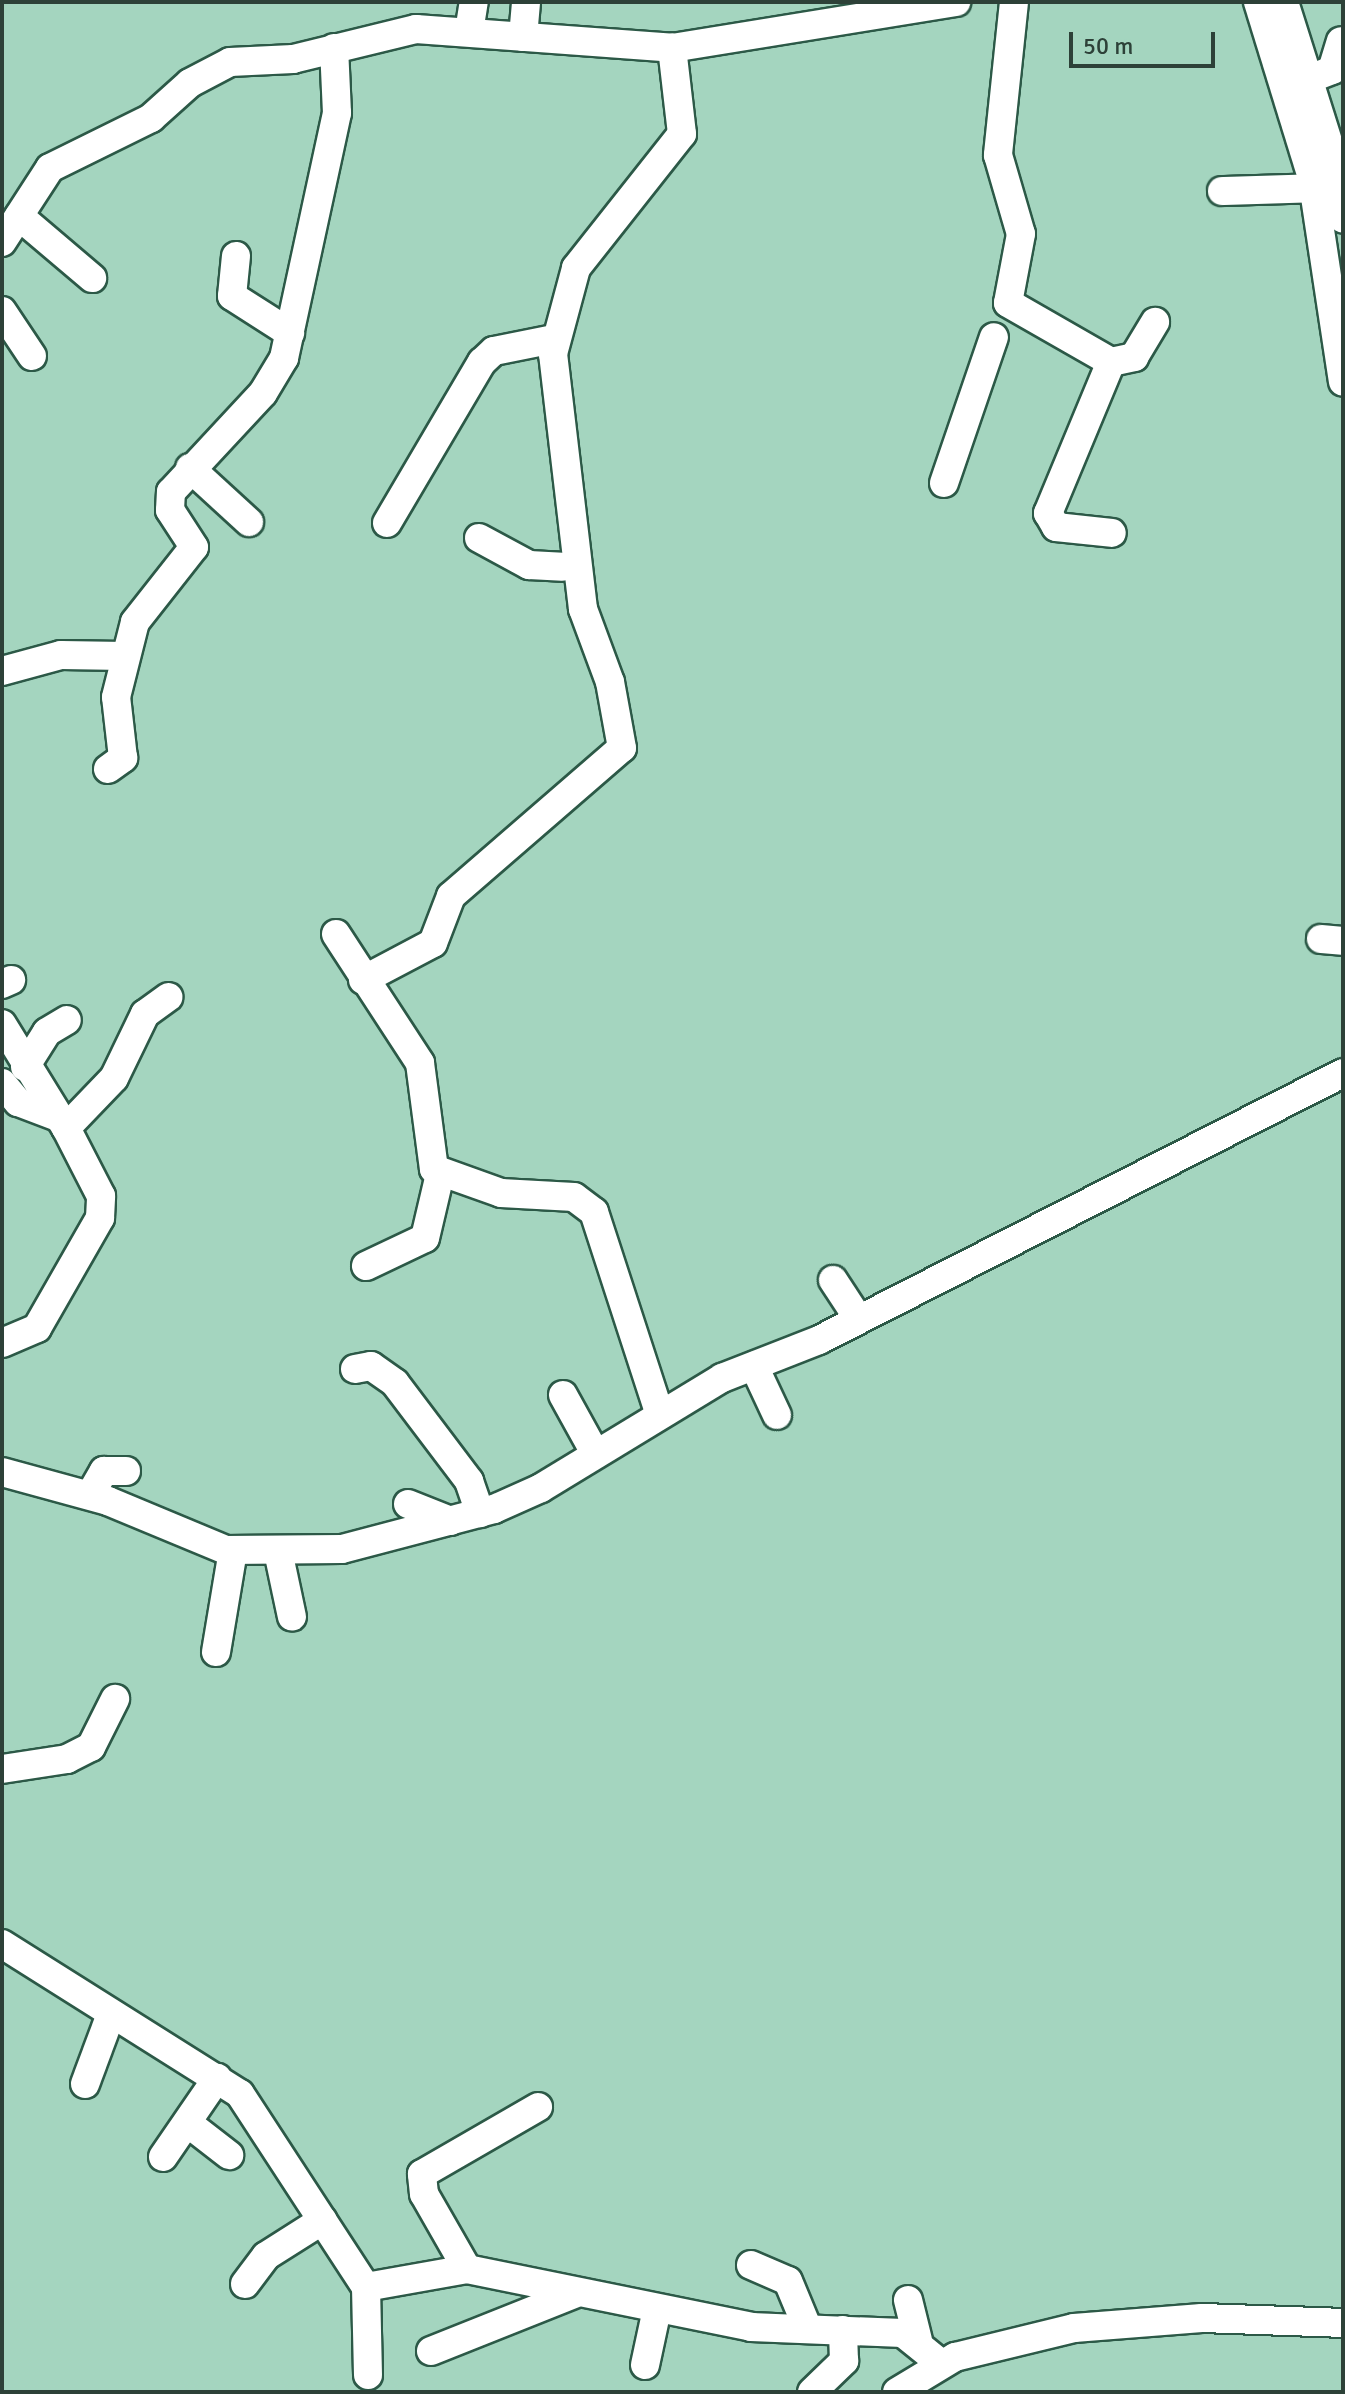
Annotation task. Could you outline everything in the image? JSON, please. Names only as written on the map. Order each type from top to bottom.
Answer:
[{"type":"street","points":[[469,32],[474,2]]},
{"type":"street","points":[[523,37],[526,2]]},
{"type":"street","points":[[2,242],[50,168],[151,118],[210,69],[334,48],[416,29],[672,48],[848,12],[956,2]]},
{"type":"street","points":[[944,483],[1001,321],[1021,234],[998,155],[1014,2]]},
{"type":"street","points":[[1258,2],[1315,188],[1343,382]]},
{"type":"street","points":[[1284,2],[1309,79],[1342,209]]},
{"type":"street","points":[[1309,79],[1332,70],[1341,41]]},
{"type":"street","points":[[108,769],[123,758],[116,706],[125,656],[146,604],[194,547],[168,501],[190,468],[276,377],[290,333],[337,113],[334,48]]},
{"type":"street","points":[[363,980],[433,943],[451,896],[622,748],[570,567],[554,339],[576,268],[682,134],[672,48]]},
{"type":"street","points":[[1222,191],[1315,188]]},
{"type":"street","points":[[19,216],[92,278]]},
{"type":"street","points":[[236,256],[232,296],[290,333]]},
{"type":"street","points":[[2,311],[32,356]]},
{"type":"street","points":[[1001,321],[1111,362],[1134,357],[1155,322]]},
{"type":"street","points":[[387,523],[482,362],[494,351],[554,339]]},
{"type":"street","points":[[1111,362],[1048,513],[1056,527],[1112,533]]},
{"type":"street","points":[[190,468],[249,522]]},
{"type":"street","points":[[479,538],[529,565],[570,567]]},
{"type":"street","points":[[2,671],[61,655],[125,656]]},
{"type":"street","points":[[336,934],[363,980],[420,1063],[429,1157],[440,1174],[501,1193],[586,1203],[600,1226],[659,1412]]},
{"type":"street","points":[[62,1122],[114,1078],[145,1014],[168,997]]},
{"type":"street","points":[[25,1067],[47,1032],[67,1020]]},
{"type":"street","points":[[2,1024],[25,1067],[62,1122],[101,1196],[100,1218],[37,1328],[2,1343]]},
{"type":"street","points":[[2,1472],[90,1495],[233,1550],[278,1551],[366,1545],[480,1513],[541,1488],[659,1412],[858,1318],[1343,1073]]},
{"type":"street","points":[[2,1083],[18,1102],[62,1122]]},
{"type":"street","points":[[366,1266],[425,1238],[440,1174]]},
{"type":"street","points":[[833,1280],[858,1318]]},
{"type":"street","points":[[355,1369],[371,1366],[395,1383],[469,1481],[480,1513]]},
{"type":"street","points":[[754,1366],[777,1415]]},
{"type":"street","points":[[563,1395],[595,1453]]},
{"type":"street","points":[[90,1495],[104,1471],[126,1471]]},
{"type":"street","points":[[408,1504],[451,1521]]},
{"type":"street","points":[[216,1652],[233,1550]]},
{"type":"street","points":[[278,1551],[292,1617]]},
{"type":"street","points":[[2,1769],[67,1759],[91,1747],[115,1699]]},
{"type":"street","points":[[2,1944],[217,2078],[248,2103],[366,2287],[368,2375]]},
{"type":"street","points":[[85,2084],[111,2014]]},
{"type":"street","points":[[163,2157],[189,2124],[217,2078]]},
{"type":"street","points":[[467,2269],[424,2194],[422,2174],[538,2107]]},
{"type":"street","points":[[189,2124],[229,2155]]},
{"type":"street","points":[[245,2284],[266,2256],[323,2220]]},
{"type":"street","points":[[751,2265],[788,2281],[808,2329]]},
{"type":"street","points":[[366,2287],[467,2269],[751,2327],[843,2330],[929,2351],[1091,2326],[1202,2318],[1343,2323]]},
{"type":"street","points":[[431,2351],[577,2293]]},
{"type":"street","points":[[908,2300],[929,2351]]},
{"type":"street","points":[[645,2365],[657,2309]]},
{"type":"street","points":[[812,2392],[844,2361],[843,2330]]},
{"type":"street","points":[[897,2392],[929,2351]]}]
